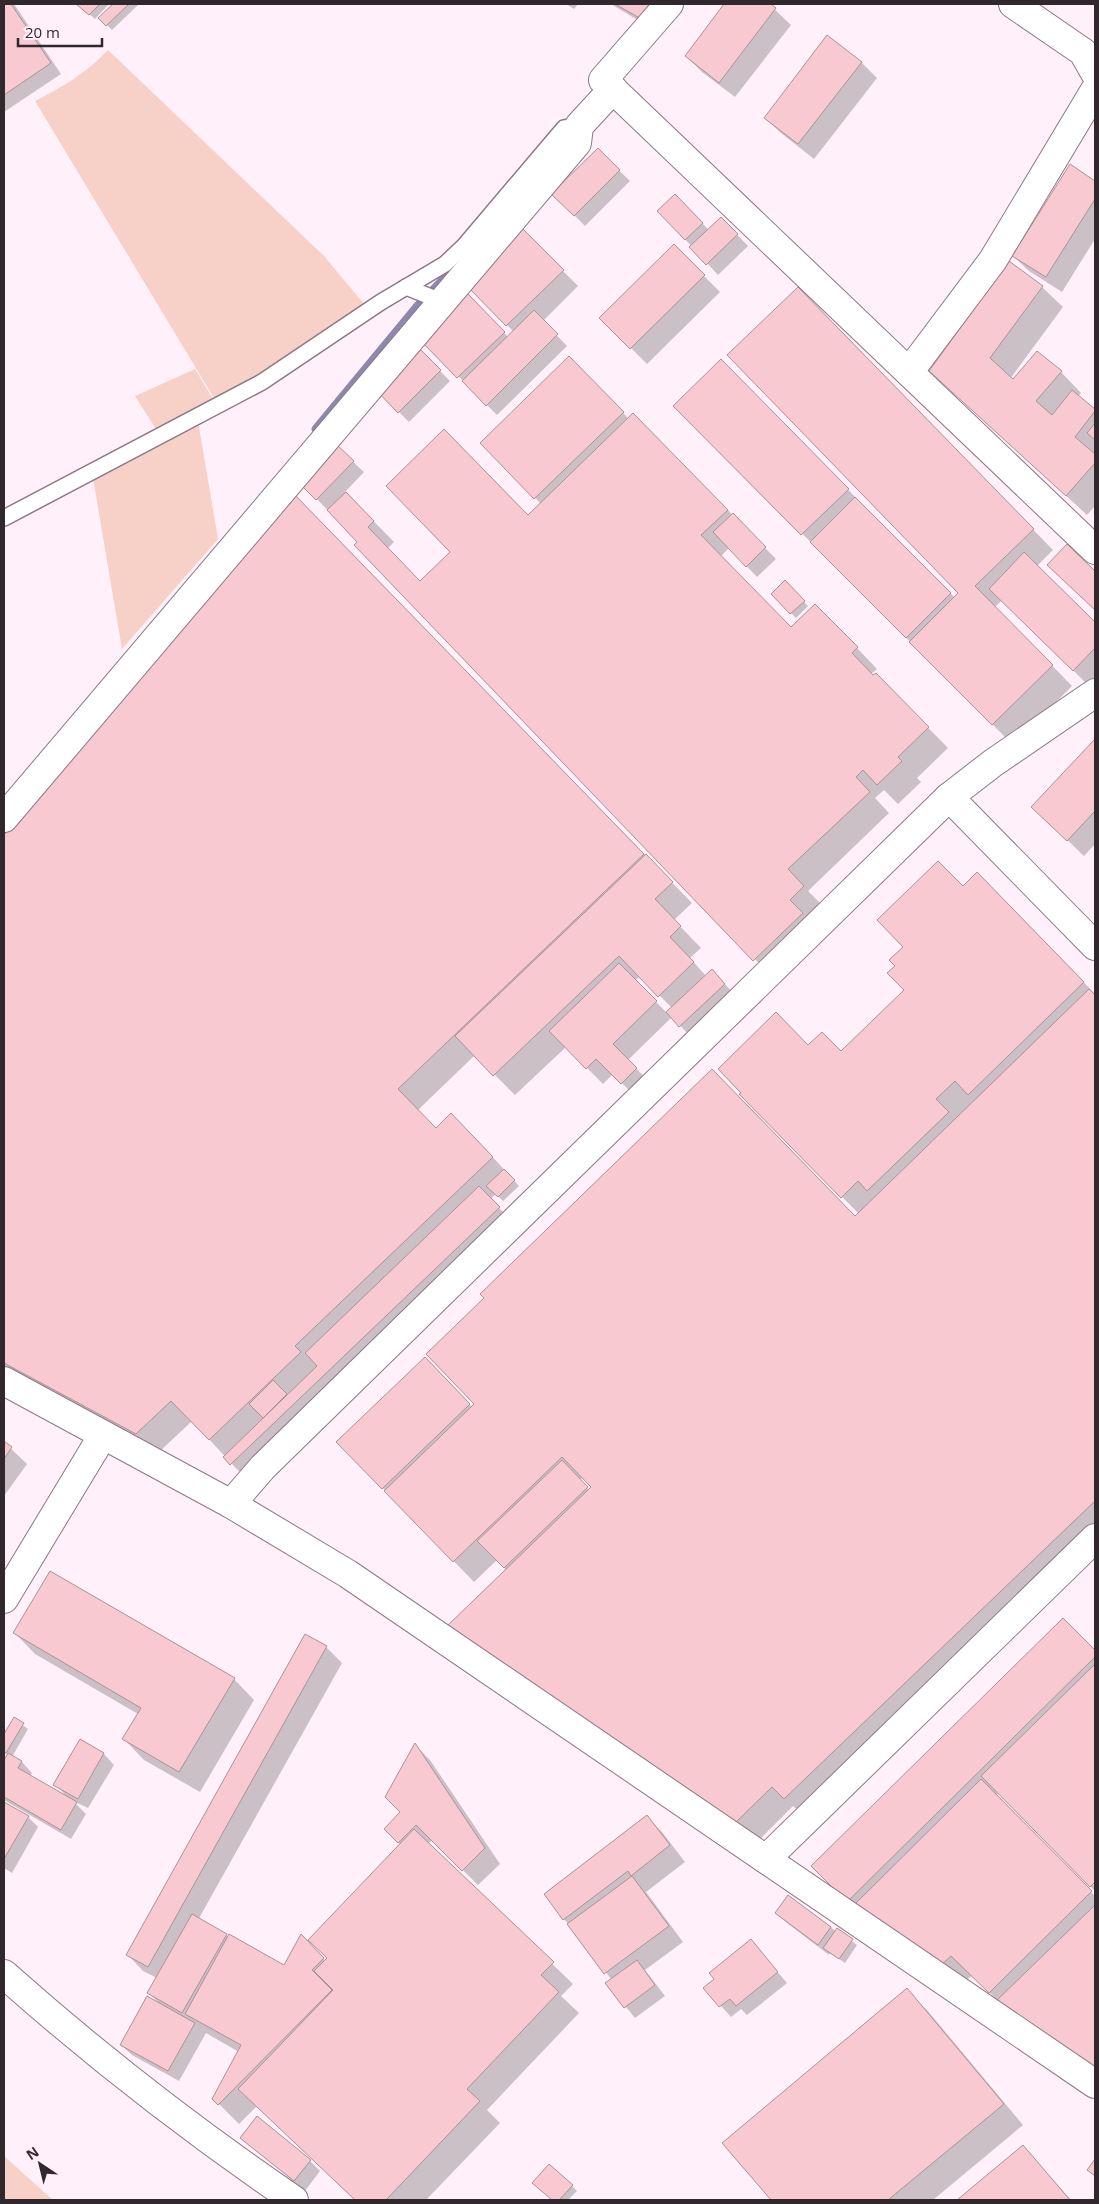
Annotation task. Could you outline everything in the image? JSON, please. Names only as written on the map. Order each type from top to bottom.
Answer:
[{"type":"street","points":[[669,4],[604,80],[914,367],[1095,550]]},
{"type":"street","points":[[1013,4],[1091,54]]},
{"type":"street","points":[[4,818],[432,298],[577,143],[579,126],[613,88]]},
{"type":"street","points":[[914,367],[993,260],[1095,90]]},
{"type":"street","points":[[231,1504],[263,1467],[949,797],[992,763],[1095,693]]},
{"type":"street","points":[[949,797],[1095,946]]},
{"type":"street","points":[[4,1380],[231,1504],[348,1574],[1095,2084]]},
{"type":"street","points":[[4,1599],[103,1435]]},
{"type":"street","points":[[766,1859],[1095,1538]]},
{"type":"street","points":[[4,1974],[50,2015],[232,2158],[294,2200]]},
{"type":"lane","points":[[4,518],[262,382],[406,287],[445,264],[464,246],[564,128],[579,126]]},
{"type":"lane","points":[[406,287],[432,298]]},
{"type":"shaded area","points":[[108,50],[324,256],[364,304],[249,382],[214,398],[35,101],[74,79]]},
{"type":"shaded area","points":[[195,369],[213,399],[156,429],[135,396]]},
{"type":"shaded area","points":[[198,421],[218,539],[122,649],[93,478]]},
{"type":"shaded area","points":[[4,2156],[53,2200],[4,2200]]},
{"type":"building","points":[[4,4],[11,4],[51,63],[4,95]]},
{"type":"building","points":[[76,4],[100,4],[89,15]]},
{"type":"building","points":[[113,4],[129,4],[106,26],[98,18]]},
{"type":"building","points":[[615,4],[653,4],[643,20]]},
{"type":"building","points":[[724,4],[771,4],[776,8],[719,83],[685,56]]},
{"type":"building","points":[[827,35],[862,62],[798,144],[764,118]]},
{"type":"building","points":[[598,148],[620,170],[574,216],[551,194]]},
{"type":"building","points":[[1070,164],[1095,181],[1095,199],[1046,277],[1012,256]]},
{"type":"building","points":[[675,194],[703,223],[685,240],[657,211]]},
{"type":"building","points":[[721,217],[738,234],[706,265],[689,247]]},
{"type":"building","points":[[522,228],[564,270],[506,326],[466,285]]},
{"type":"building","points":[[674,244],[705,275],[630,349],[599,318]]},
{"type":"building","points":[[1009,261],[1043,286],[990,358],[1013,379],[1037,351],[1062,371],[1036,401],[1052,415],[1072,390],[1095,409],[1075,437],[1095,454],[1095,463],[1066,496],[929,371]]},
{"type":"building","points":[[798,287],[1034,529],[975,586],[1053,665],[992,725],[909,642],[958,593],[727,355]]},
{"type":"building","points":[[468,294],[505,332],[457,378],[420,340]]},
{"type":"building","points":[[534,310],[558,334],[486,406],[462,381]]},
{"type":"building","points":[[417,346],[441,370],[398,413],[374,388]]},
{"type":"building","points":[[569,356],[624,412],[534,499],[480,443]]},
{"type":"building","points":[[721,359],[849,489],[801,535],[673,406]]},
{"type":"building","points":[[633,413],[728,510],[701,535],[791,627],[815,604],[858,647],[852,653],[873,675],[876,673],[929,727],[898,757],[902,761],[877,785],[863,770],[856,777],[870,792],[788,869],[804,886],[790,900],[803,913],[753,961],[354,545],[357,542],[327,510],[346,492],[374,521],[368,527],[420,581],[450,552],[386,486],[444,429],[528,515]]},
{"type":"building","points":[[1095,423],[1095,440],[1087,433]]},
{"type":"building","points":[[336,444],[354,461],[316,500],[299,483]]},
{"type":"building","points":[[293,493],[644,854],[398,1089],[436,1128],[451,1113],[493,1157],[295,1346],[301,1352],[209,1440],[171,1401],[136,1434],[4,1363],[4,835]]},
{"type":"building","points":[[855,497],[951,593],[906,638],[810,542]]},
{"type":"building","points":[[733,513],[766,547],[746,567],[713,532]]},
{"type":"building","points":[[1067,544],[1095,571],[1095,610],[1047,565]]},
{"type":"building","points":[[1024,552],[1095,622],[1095,648],[1073,671],[989,589]]},
{"type":"building","points":[[785,580],[805,601],[790,614],[771,594]]},
{"type":"building","points":[[1095,739],[1095,811],[1067,841],[1031,807]]},
{"type":"building","points":[[646,854],[673,882],[655,899],[681,926],[670,937],[694,962],[658,997],[619,956],[493,1076],[455,1036]]},
{"type":"building","points":[[938,861],[963,886],[977,872],[1084,982],[968,1095],[955,1081],[936,1099],[949,1112],[867,1191],[858,1181],[841,1198],[739,1094],[741,1093],[718,1069],[776,1012],[808,1045],[822,1032],[841,1051],[904,990],[887,973],[895,966],[889,960],[903,947],[877,920]]},
{"type":"building","points":[[619,963],[657,1001],[613,1044],[637,1068],[621,1084],[596,1059],[586,1069],[549,1031]]},
{"type":"building","points":[[712,969],[725,984],[679,1027],[666,1012]]},
{"type":"building","points":[[1089,989],[1095,995],[1095,1501],[784,1799],[772,1787],[733,1825],[444,1629],[591,1487],[562,1457],[453,1562],[384,1491],[474,1404],[426,1354],[484,1298],[480,1294],[712,1069],[855,1216]]},
{"type":"building","points":[[504,1169],[515,1180],[498,1197],[486,1186]]},
{"type":"building","points":[[479,1186],[500,1207],[230,1465],[223,1457],[317,1366],[305,1353]]},
{"type":"building","points":[[425,1357],[470,1404],[382,1489],[336,1442]]},
{"type":"building","points":[[273,1380],[287,1394],[263,1418],[249,1404]]},
{"type":"building","points":[[4,1441],[12,1447],[4,1459]]},
{"type":"building","points":[[562,1460],[588,1487],[504,1568],[477,1541]]},
{"type":"building","points":[[50,1571],[235,1678],[179,1772],[122,1739],[141,1708],[13,1633]]},
{"type":"building","points":[[1063,1618],[1095,1650],[1095,1657],[847,1902],[811,1866]]},
{"type":"building","points":[[305,1634],[327,1646],[148,1967],[126,1955]]},
{"type":"building","points":[[1095,1664],[1095,1882],[1090,1887],[981,1776]]},
{"type":"building","points":[[14,1717],[24,1723],[6,1753],[4,1752],[4,1734]]},
{"type":"building","points":[[80,1739],[104,1753],[78,1799],[53,1785]]},
{"type":"building","points":[[415,1743],[485,1848],[462,1871],[416,1825],[398,1843],[384,1829],[400,1812],[385,1797]]},
{"type":"building","points":[[8,1753],[22,1761],[18,1768],[77,1802],[61,1830],[4,1797],[4,1760]]},
{"type":"building","points":[[981,1779],[1092,1891],[989,1993],[951,1956],[939,1967],[853,1906]]},
{"type":"building","points":[[4,1802],[29,1816],[4,1859]]},
{"type":"building","points":[[647,1815],[670,1845],[631,1876],[628,1871],[563,1920],[544,1894]]},
{"type":"building","points":[[414,1829],[554,1962],[541,1975],[559,1992],[467,2089],[480,2101],[386,2200],[355,2200],[238,2089],[333,1990],[314,1971],[327,1958],[308,1940]]},
{"type":"building","points":[[632,1876],[669,1926],[604,1974],[567,1924]]},
{"type":"building","points":[[788,1895],[831,1927],[818,1945],[775,1913]]},
{"type":"building","points":[[1095,1905],[1095,2079],[992,2005]]},
{"type":"building","points":[[192,1914],[227,1934],[182,2013],[147,1993]]},
{"type":"building","points":[[837,1928],[853,1939],[839,1959],[823,1948]]},
{"type":"building","points":[[229,1934],[284,1965],[301,1934],[324,1958],[312,1970],[332,1990],[218,2105],[212,2099],[241,2045],[185,2014]]},
{"type":"building","points":[[751,1939],[778,1972],[736,2006],[730,1999],[719,2007],[703,1988],[714,1979],[709,1973]]},
{"type":"building","points":[[637,1960],[655,1985],[624,2008],[605,1983]]},
{"type":"building","points":[[907,1988],[1004,2104],[888,2200],[771,2200],[722,2143]]},
{"type":"building","points":[[147,1996],[195,2023],[168,2071],[120,2045]]},
{"type":"building","points":[[257,2116],[311,2160],[294,2181],[240,2138]]},
{"type":"building","points":[[1023,2145],[1070,2200],[957,2200]]},
{"type":"building","points":[[1095,2159],[1095,2176],[1087,2170]]},
{"type":"building","points":[[549,2164],[573,2185],[559,2200],[552,2200],[532,2183]]},
{"type":"waterway","points":[[316,429],[416,308],[446,277]]}]
